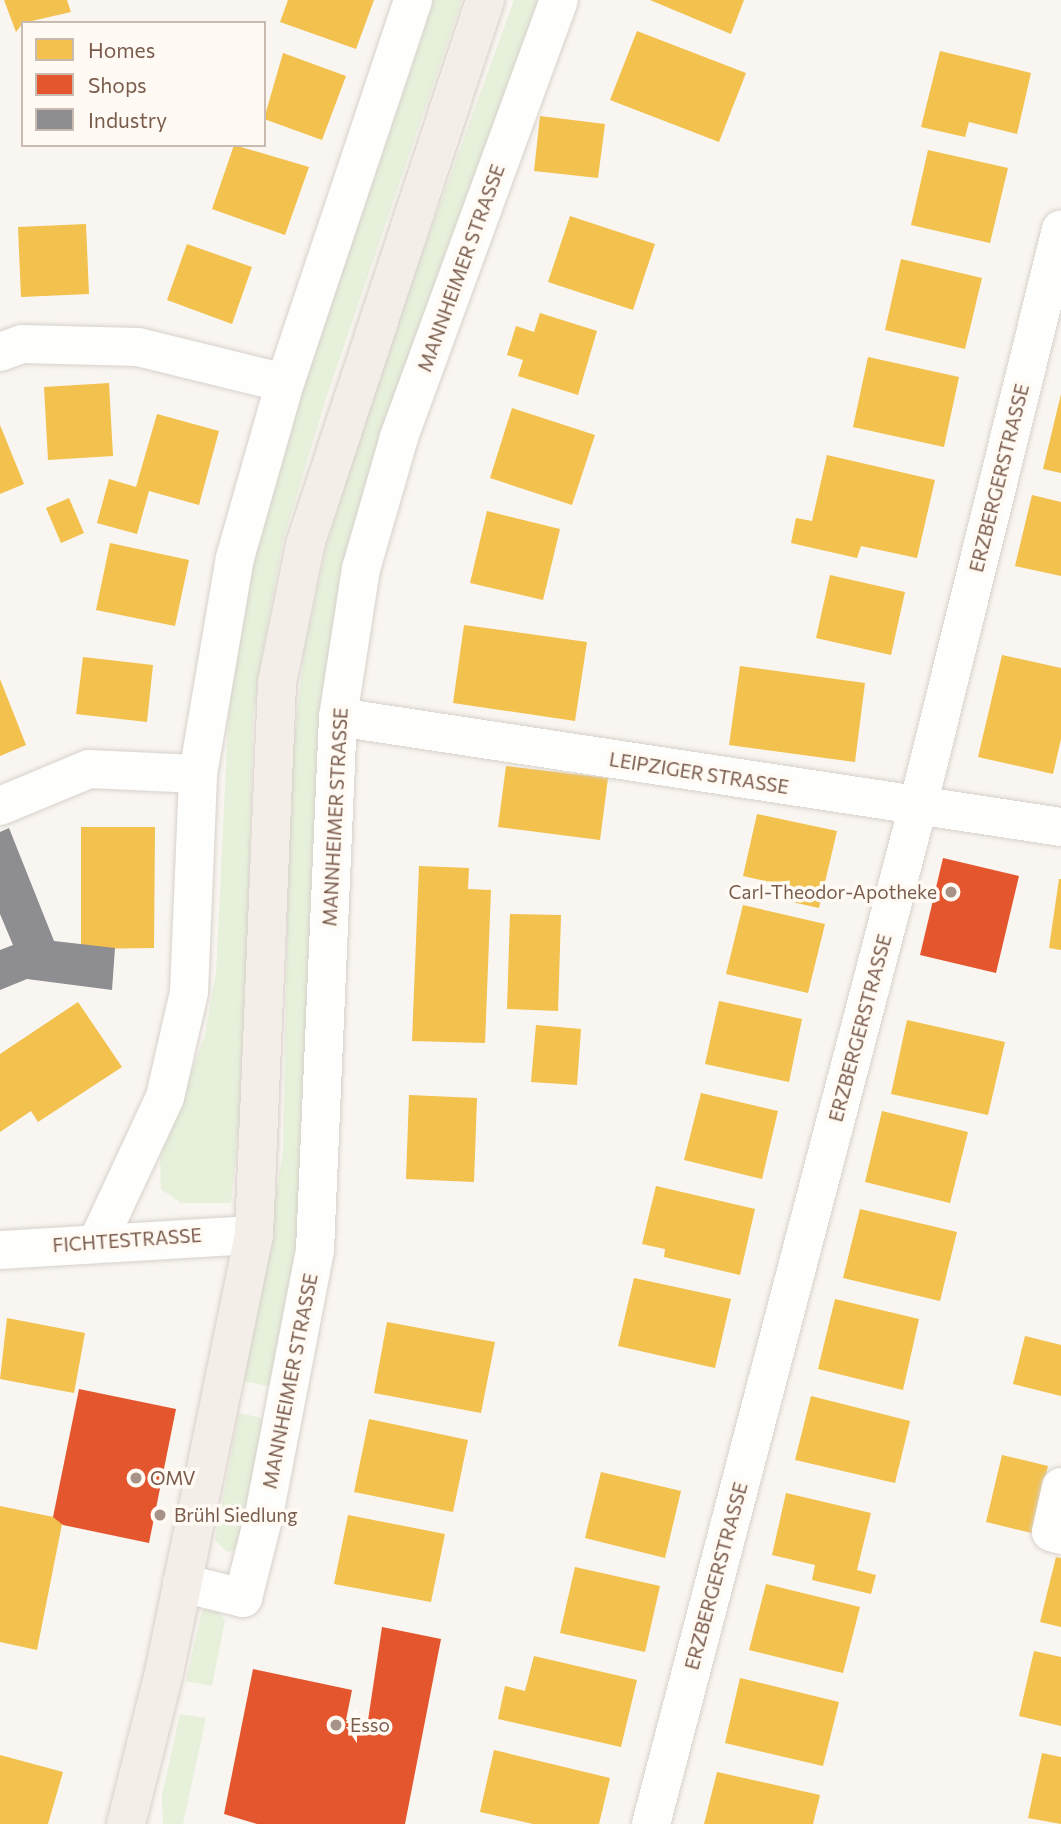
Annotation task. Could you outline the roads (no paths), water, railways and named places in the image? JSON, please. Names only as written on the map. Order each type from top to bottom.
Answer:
[{"type":"main road","points":[[126,1824],[182,1583],[254,1235],[277,683],[309,531],[485,0]]},
{"type":"street","points":[[98,1241],[165,1097],[189,992],[198,774],[235,558],[285,383],[413,0]]},
{"type":"street","name":"MANNHEIMER STRASSE","points":[[182,1583],[243,1598],[316,1250],[338,717],[361,569],[399,437],[559,0]]},
{"type":"street","name":"ERZBERGERSTRASSE","points":[[651,1824],[918,806],[1061,229]]},
{"type":"street","points":[[0,352],[22,344],[138,347],[285,383]]},
{"type":"street","name":"LEIPZIGER STRASSE","points":[[338,717],[1061,827]]},
{"type":"street","points":[[0,806],[89,769],[198,774]]},
{"type":"street","name":"FICHTESTRASSE","points":[[0,1250],[98,1241],[254,1235]]},
{"type":"street","points":[[1061,1487],[1051,1532],[1061,1535]]},
{"type":"place","name":"Carl-Theodor-Apotheke","points":[[951,892]]},
{"type":"place","name":"OMV","points":[[136,1478]]},
{"type":"place","name":"Brühl Siedlung","points":[[160,1515]]},
{"type":"place","name":"Esso","points":[[336,1725]]}]
